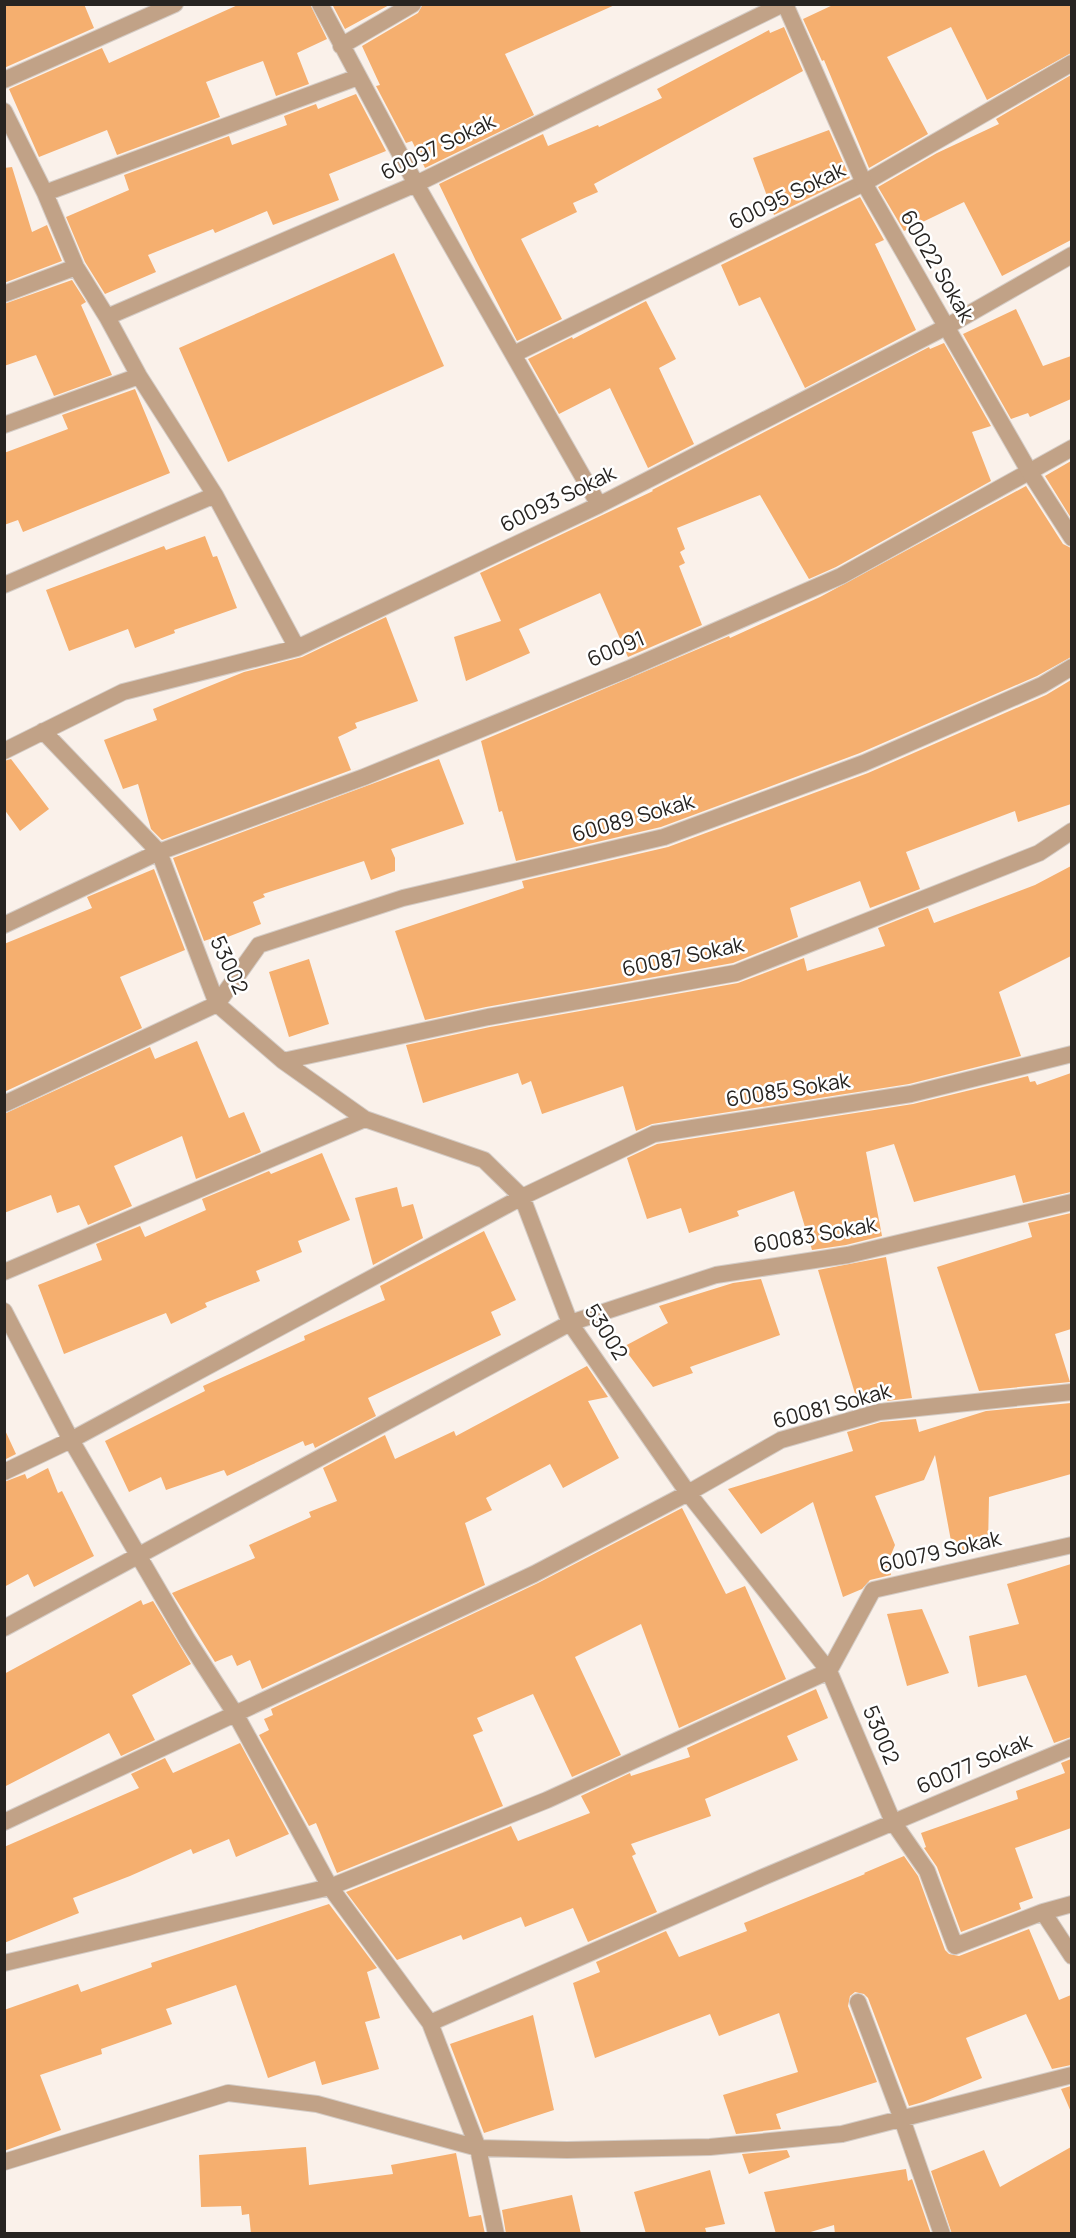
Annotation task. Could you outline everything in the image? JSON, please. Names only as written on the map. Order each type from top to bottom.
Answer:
[{"type":"street","points":[[4,80],[175,4]]},
{"type":"street","points":[[320,4],[416,184],[599,505]]},
{"type":"street","points":[[341,46],[413,4]]},
{"type":"street","name":"60022 Sokak","points":[[784,4],[864,183],[1029,471],[1071,538]]},
{"type":"street","name":"60097 Sokak","points":[[107,317],[416,184],[784,4]]},
{"type":"street","name":"60095 Sokak","points":[[514,354],[864,183],[1071,63]]},
{"type":"street","points":[[45,192],[358,77]]},
{"type":"street","points":[[4,111],[45,192],[76,267],[140,376],[215,495],[297,648]]},
{"type":"street","name":"60093 Sokak","points":[[4,751],[123,692],[297,648],[599,505],[946,327],[1071,255]]},
{"type":"street","points":[[4,294],[76,267]]},
{"type":"street","points":[[4,425],[140,376]]},
{"type":"street","name":"60091","points":[[4,925],[159,852],[364,777],[649,660],[842,576],[1071,448]]},
{"type":"street","points":[[4,585],[215,495]]},
{"type":"street","name":"60089 Sokak","points":[[217,1004],[259,945],[403,898],[664,837],[864,763],[1042,685],[1071,667]]},
{"type":"street","name":"53002","points":[[43,731],[159,852],[217,1004],[283,1061],[365,1119],[484,1160],[522,1197],[570,1323],[688,1493],[829,1671],[893,1822],[927,1871],[955,1946],[1043,1912]]},
{"type":"street","name":"60087 Sokak","points":[[283,1061],[488,1017],[736,973],[1040,853],[1071,831]]},
{"type":"street","points":[[4,1104],[217,1004]]},
{"type":"street","name":"60085 Sokak","points":[[4,1472],[71,1440],[522,1197],[654,1134],[911,1094],[1071,1054]]},
{"type":"street","points":[[4,1272],[365,1119]]},
{"type":"street","name":"60083 Sokak","points":[[4,1628],[570,1323],[716,1275],[848,1255],[1071,1202]]},
{"type":"street","points":[[4,1311],[71,1440],[187,1639],[236,1715],[330,1887],[430,2023],[478,2148],[496,2234]]},
{"type":"street","name":"60081 Sokak","points":[[4,1822],[534,1574],[688,1493],[781,1440],[879,1412],[1071,1392]]},
{"type":"street","name":"60079 Sokak","points":[[829,1671],[873,1590],[1071,1545]]},
{"type":"street","points":[[4,1963],[330,1887],[547,1800],[829,1671]]},
{"type":"street","name":"60077 Sokak","points":[[430,2023],[1071,1747]]},
{"type":"street","points":[[1071,1905],[1043,1912],[1071,1956]]},
{"type":"street","points":[[858,2002],[942,2234]]},
{"type":"street","points":[[4,2162],[228,2093],[317,2104],[478,2148],[567,2150],[710,2146],[842,2134],[1071,2075]]},
{"type":"building","points":[[4,4],[84,4],[94,28],[4,68]]},
{"type":"building","points":[[240,4],[310,4],[327,39],[297,53],[309,84],[276,96],[263,61],[206,82],[220,117],[117,155],[107,130],[39,157],[9,89],[102,48],[109,63]]},
{"type":"building","points":[[332,4],[391,4],[345,29]]},
{"type":"building","points":[[423,4],[617,4],[505,54],[534,115],[425,168],[412,141],[406,143],[376,86],[380,85],[362,46],[418,13]]},
{"type":"building","points":[[835,4],[1071,4],[1071,53],[987,100],[951,27],[887,57],[928,134],[869,168],[824,60],[822,61],[803,19]]},
{"type":"building","points":[[784,27],[803,71],[594,184],[598,192],[573,203],[577,212],[521,239],[562,319],[517,341],[439,184],[543,134],[548,146],[598,125],[599,127],[662,98],[657,89],[769,30],[770,33]]},
{"type":"building","points":[[1071,75],[1071,240],[1002,276],[964,202],[904,231],[878,187],[937,153],[999,124],[996,119]]},
{"type":"building","points":[[356,94],[386,151],[329,174],[339,200],[273,225],[267,211],[215,233],[213,229],[148,255],[156,272],[105,294],[85,262],[66,217],[129,190],[124,175],[229,136],[232,145],[287,125],[284,116],[316,104],[318,109]]},
{"type":"building","points":[[829,130],[850,178],[774,215],[753,158]]},
{"type":"building","points":[[12,167],[32,232],[47,225],[62,261],[4,283],[4,168]]},
{"type":"building","points":[[860,197],[884,240],[875,244],[916,330],[805,388],[760,297],[739,306],[721,265]]},
{"type":"building","points":[[394,253],[444,366],[228,462],[179,348]]},
{"type":"building","points":[[72,280],[86,302],[81,305],[112,375],[54,396],[36,355],[4,366],[4,304]]},
{"type":"building","points":[[646,301],[676,359],[659,368],[694,444],[648,468],[610,388],[559,414],[528,359],[572,337],[573,339]]},
{"type":"building","points":[[1016,309],[1043,366],[1071,356],[1071,399],[1030,417],[1028,413],[1011,419],[963,334]]},
{"type":"building","points":[[944,343],[991,426],[972,432],[991,481],[836,567],[809,579],[760,495],[677,528],[685,549],[680,552],[685,563],[679,566],[702,625],[628,657],[600,593],[519,629],[530,653],[466,681],[454,637],[501,621],[480,573],[653,491],[929,347],[930,349]]},
{"type":"building","points":[[135,389],[170,473],[23,532],[18,520],[4,525],[4,453],[68,429],[62,415]]},
{"type":"building","points":[[1071,461],[1071,518],[1045,476]]},
{"type":"building","points":[[1026,486],[1063,544],[1071,548],[1071,657],[1037,676],[860,753],[661,827],[516,861],[502,811],[499,812],[481,741],[729,636],[730,638],[820,597]]},
{"type":"building","points":[[205,536],[213,557],[217,556],[237,608],[174,630],[175,633],[135,648],[128,629],[69,651],[46,590],[164,546],[166,550]]},
{"type":"building","points":[[386,617],[418,701],[355,723],[357,728],[338,737],[351,770],[362,766],[162,840],[151,829],[138,784],[123,789],[104,740],[157,720],[153,709],[244,672],[302,657]]},
{"type":"building","points":[[1071,680],[1071,804],[1018,822],[1015,811],[906,852],[920,889],[870,908],[860,881],[790,908],[798,937],[733,963],[425,1020],[395,931],[524,888],[522,881],[668,847],[868,773],[1046,695]]},
{"type":"building","points":[[11,759],[49,809],[20,831],[4,809],[4,761]]},
{"type":"building","points":[[439,759],[464,824],[391,849],[395,858],[395,871],[371,880],[364,861],[263,894],[265,897],[253,902],[261,924],[212,943],[210,939],[204,941],[173,858]]},
{"type":"building","points":[[1071,866],[1071,956],[999,992],[1021,1056],[909,1084],[652,1124],[636,1131],[623,1086],[542,1114],[531,1081],[522,1085],[518,1073],[423,1103],[406,1045],[490,1027],[738,983],[804,958],[807,971],[885,946],[878,928],[928,908],[934,923],[1035,885]]},
{"type":"building","points":[[154,869],[185,950],[120,977],[142,1028],[4,1092],[4,944],[92,908],[87,897]]},
{"type":"building","points":[[309,959],[329,1024],[289,1037],[269,972]]},
{"type":"building","points":[[197,1041],[229,1118],[244,1112],[261,1152],[196,1179],[182,1136],[114,1166],[132,1206],[88,1225],[79,1205],[57,1213],[51,1195],[4,1213],[4,1114],[150,1047],[155,1059]]},
{"type":"building","points":[[1071,1073],[1071,1192],[1023,1203],[1015,1175],[914,1202],[894,1144],[866,1152],[882,1236],[846,1245],[812,1250],[794,1191],[737,1211],[739,1216],[689,1233],[681,1208],[647,1219],[627,1158],[657,1144],[913,1104],[1028,1076],[1030,1082],[1035,1081],[1037,1085]]},
{"type":"building","points":[[322,1153],[350,1220],[298,1241],[302,1252],[256,1271],[260,1281],[205,1303],[207,1307],[171,1324],[166,1313],[64,1354],[38,1285],[102,1260],[96,1244],[140,1226],[145,1237],[206,1210],[202,1199],[269,1171],[271,1174]]},
{"type":"building","points":[[397,1187],[402,1207],[413,1204],[423,1238],[373,1265],[355,1198]]},
{"type":"building","points":[[1071,1213],[1071,1329],[1055,1334],[1070,1382],[979,1391],[937,1267],[1032,1237],[1028,1223]]},
{"type":"building","points":[[484,1231],[516,1300],[491,1312],[501,1335],[368,1398],[376,1416],[315,1448],[313,1443],[305,1446],[303,1441],[227,1476],[224,1470],[166,1490],[161,1477],[129,1492],[105,1441],[205,1391],[203,1386],[305,1340],[304,1336],[385,1300],[380,1286]]},
{"type":"building","points":[[886,1257],[912,1398],[859,1407],[818,1270]]},
{"type":"building","points":[[761,1279],[780,1335],[690,1367],[693,1373],[653,1387],[623,1347],[668,1323],[659,1306],[733,1283]]},
{"type":"building","points":[[587,1366],[608,1397],[588,1401],[619,1458],[563,1488],[550,1464],[486,1498],[492,1510],[465,1523],[485,1585],[262,1689],[250,1660],[237,1666],[232,1655],[215,1662],[172,1593],[255,1558],[249,1545],[311,1517],[309,1512],[337,1501],[323,1468],[385,1435],[395,1459],[454,1431],[456,1436]]},
{"type":"building","points":[[1071,1403],[1071,1474],[989,1497],[988,1545],[954,1557],[935,1455],[924,1480],[875,1496],[895,1545],[888,1562],[891,1575],[870,1580],[862,1589],[843,1597],[813,1502],[761,1534],[728,1489],[853,1451],[847,1432],[881,1422],[916,1419],[919,1432],[986,1411]]},
{"type":"building","points":[[4,1428],[16,1454],[4,1460]]},
{"type":"building","points":[[48,1468],[58,1493],[62,1491],[94,1556],[34,1587],[28,1574],[4,1587],[4,1482],[25,1474],[27,1479]]},
{"type":"building","points":[[682,1508],[726,1594],[745,1586],[786,1679],[679,1728],[641,1624],[575,1657],[621,1755],[572,1777],[533,1694],[477,1718],[483,1731],[473,1735],[503,1806],[337,1873],[316,1823],[309,1826],[259,1735],[269,1730],[264,1719],[273,1715],[271,1709],[538,1583]]},
{"type":"building","points":[[1071,1564],[1071,1737],[1054,1743],[1026,1675],[978,1687],[969,1636],[1019,1624],[1007,1584]]},
{"type":"building","points":[[141,1600],[143,1605],[153,1601],[191,1664],[132,1695],[155,1740],[121,1756],[109,1733],[4,1787],[4,1674]]},
{"type":"building","points":[[922,1609],[949,1673],[907,1686],[887,1614]]},
{"type":"building","points":[[816,1689],[828,1718],[787,1736],[798,1760],[705,1799],[711,1816],[631,1844],[636,1854],[632,1856],[657,1912],[588,1942],[573,1908],[525,1927],[521,1917],[463,1940],[461,1935],[397,1960],[346,1892],[511,1826],[518,1841],[590,1813],[581,1796],[630,1773],[631,1776],[690,1757],[687,1748]]},
{"type":"building","points":[[240,1743],[289,1834],[236,1857],[229,1839],[193,1854],[191,1849],[73,1898],[79,1913],[4,1943],[4,1847],[139,1788],[131,1774],[165,1758],[173,1773]]},
{"type":"building","points":[[1071,1759],[1071,1828],[1015,1848],[1033,1898],[1019,1903],[1021,1909],[961,1932],[937,1867],[924,1848],[926,1847],[921,1833],[1018,1799],[1016,1791],[1065,1773],[1061,1763]]},
{"type":"building","points":[[904,1856],[918,1876],[945,1950],[949,1954],[959,1956],[1029,1929],[1059,2000],[1071,1995],[1071,2065],[1052,2069],[1026,2014],[966,2038],[982,2078],[909,2106],[868,1998],[864,1994],[855,1992],[850,1996],[848,2006],[877,2082],[776,2114],[781,2129],[736,2134],[723,2095],[798,2072],[779,2013],[719,2036],[710,2014],[595,2058],[573,1983],[600,1972],[596,1962],[666,1931],[679,1957],[747,1931],[744,1923]]},
{"type":"building","points":[[329,1904],[377,1968],[367,1972],[380,2018],[365,2022],[379,2069],[322,2085],[315,2061],[268,2078],[236,1985],[166,2009],[172,2024],[101,2049],[102,2054],[40,2075],[61,2130],[4,2151],[4,2010],[78,1984],[81,1992],[152,1967],[151,1963]]},
{"type":"building","points":[[533,2015],[554,2110],[484,2133],[450,2044]]},
{"type":"building","points":[[1071,2086],[1071,2112],[1061,2089]]},
{"type":"building","points":[[306,2147],[309,2185],[393,2174],[391,2165],[456,2153],[469,2217],[481,2215],[485,2234],[251,2234],[249,2214],[242,2215],[241,2206],[201,2207],[199,2155]]},
{"type":"building","points":[[1071,2147],[1071,2234],[952,2234],[931,2171],[984,2150],[1000,2187]]},
{"type":"building","points":[[787,2150],[790,2157],[749,2174],[742,2154]]},
{"type":"building","points":[[906,2169],[908,2181],[912,2179],[931,2234],[835,2234],[834,2225],[804,2234],[776,2234],[764,2192]]},
{"type":"building","points":[[710,2170],[725,2224],[705,2228],[707,2234],[646,2234],[634,2192]]},
{"type":"building","points":[[572,2195],[581,2234],[506,2234],[502,2210]]}]
